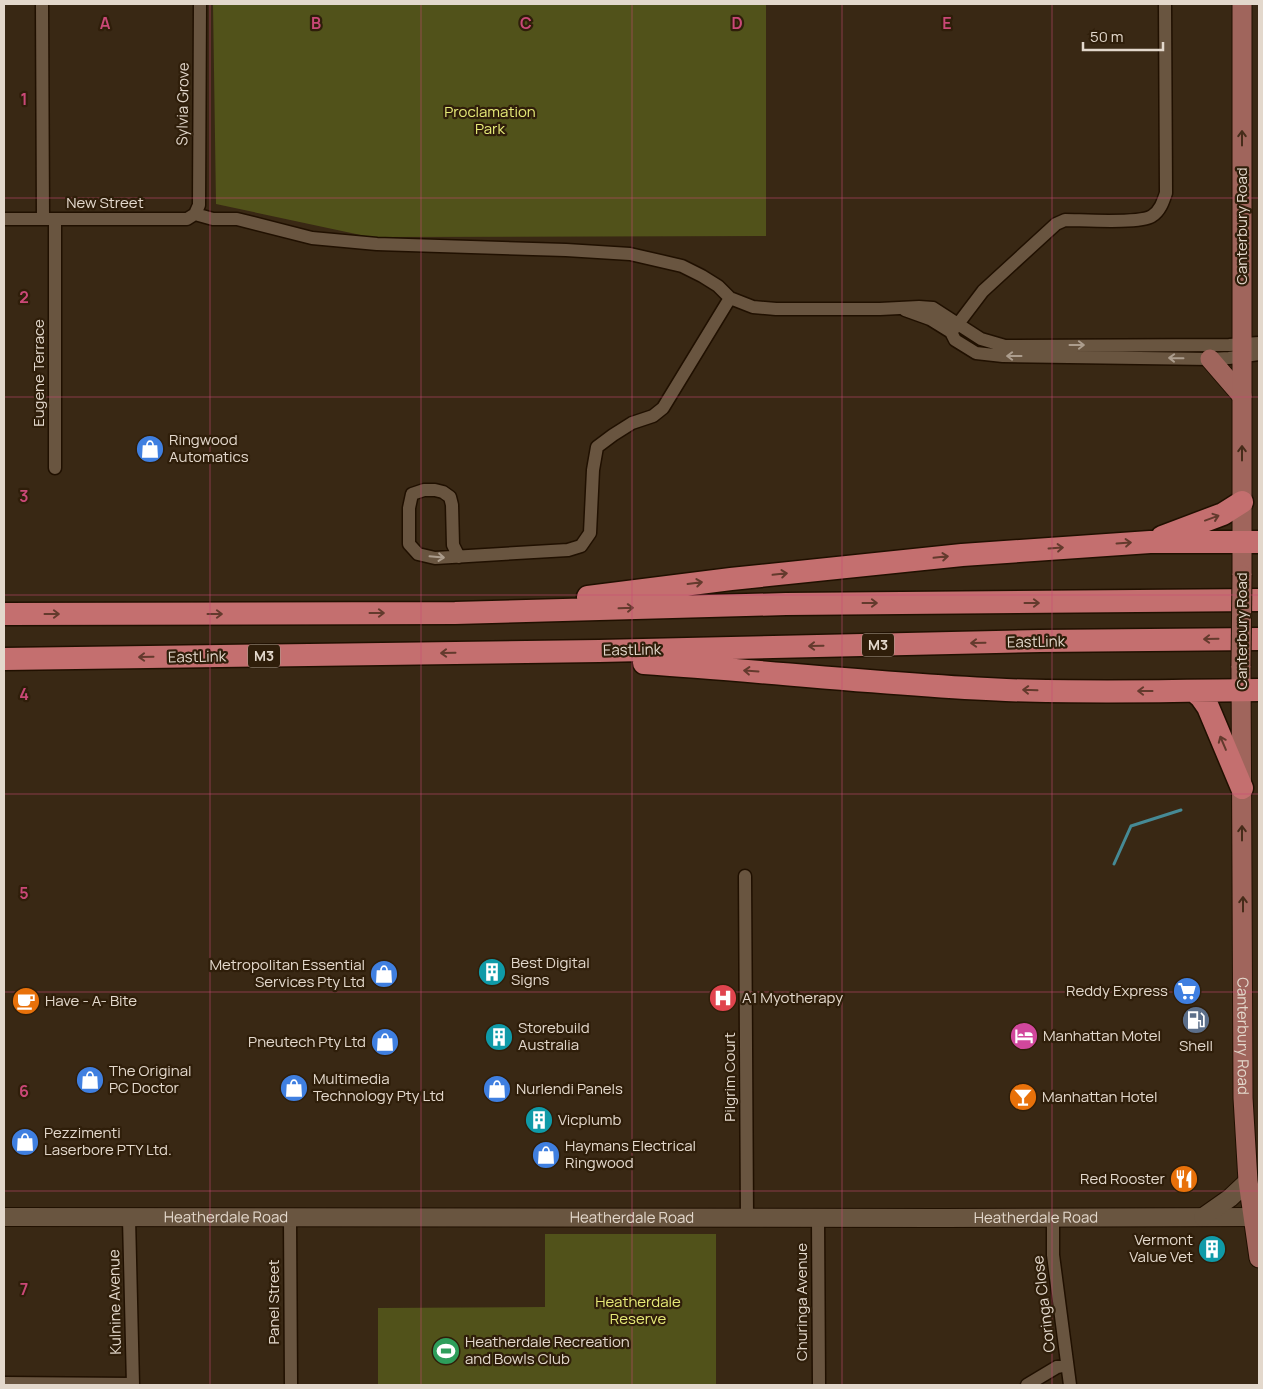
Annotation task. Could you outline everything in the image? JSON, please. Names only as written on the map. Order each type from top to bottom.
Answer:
[{"type":"highway","points":[[1150,542],[1223,514],[1242,502]]},
{"type":"highway","points":[[455,613],[731,579],[962,555],[1150,542],[1251,542]]},
{"type":"highway","points":[[4,614],[455,613],[786,604],[1259,600]]},
{"type":"highway","name":"EastLink","points":[[4,659],[497,653],[1040,641],[1259,639]]},
{"type":"highway","points":[[497,653],[929,686],[1061,691],[1250,690]]},
{"type":"highway","points":[[1194,691],[1208,707],[1242,788]]},
{"type":"main road","name":"Canterbury Road","points":[[1242,4],[1251,350],[1242,396],[1242,502],[1251,542],[1242,575],[1241,666],[1250,690],[1242,788],[1243,1098],[1248,1181],[1256,1217],[1259,1258]]},
{"type":"main road","points":[[1210,359],[1242,396]]},
{"type":"main road","points":[[1203,1217],[1230,1198],[1248,1181]]},
{"type":"main road","name":"Heatherdale Road","points":[[4,1217],[1256,1217]]},
{"type":"street","name":"Eugene Terrace","points":[[42,4],[55,468]]},
{"type":"street","name":"Sylvia Grove","points":[[197,209],[200,4]]},
{"type":"street","points":[[1165,4],[1166,193],[1160,208],[1151,217],[1146,219],[1130,221],[1065,220],[1056,224],[983,291],[954,328],[955,340],[976,353],[1004,356],[1210,359],[1251,350]]},
{"type":"street","name":"New Street","points":[[4,219],[187,218],[197,209]]},
{"type":"street","points":[[197,209],[213,219],[238,218],[312,238],[377,244],[630,254],[682,266],[718,286],[730,298],[753,307],[776,309],[898,308],[1005,346],[1251,350]]},
{"type":"street","points":[[459,557],[453,545],[450,497],[443,492],[435,490],[424,490],[412,494],[409,508],[409,544],[418,554],[435,558],[459,557],[568,550],[580,546],[590,533],[593,470],[598,447],[613,434],[632,423],[653,416],[663,408],[730,298]]},
{"type":"street","name":"Pilgrim Court","points":[[745,876],[747,1218]]},
{"type":"street","name":"Kulnine Avenue","points":[[130,1218],[133,1385]]},
{"type":"street","name":"Panel Street","points":[[290,1218],[291,1385]]},
{"type":"street","name":"Churinga Avenue","points":[[818,1218],[819,1385]]},
{"type":"street","name":"Coringa Close","points":[[1053,1218],[1054,1256],[1070,1385]]},
{"type":"street","points":[[1027,1385],[1057,1367],[1067,1364]]},
{"type":"street","points":[[4,1383],[133,1385]]},
{"type":"green space","name":"Proclamation Park","points":[[213,4],[766,4],[766,236],[370,237],[216,204]]},
{"type":"green space","name":"Heatherdale Reserve","points":[[545,1234],[716,1234],[716,1385],[378,1385],[378,1308],[545,1307]]},
{"type":"waterway","points":[[1114,864],[1131,826],[1181,810]]},
{"type":"place","name":"Ringwood Automatics","points":[[150,449]]},
{"type":"place","name":"Best Digital Signs","points":[[492,972]]},
{"type":"place","name":"Metropolitan Essential Services Pty Ltd","points":[[384,974]]},
{"type":"place","name":"Reddy Express","points":[[1187,991]]},
{"type":"place","name":"A1 Myotherapy","points":[[723,998]]},
{"type":"place","name":"Have - A- Bite","points":[[26,1001]]},
{"type":"place","name":"Shell","points":[[1196,1020]]},
{"type":"place","name":"Manhattan Motel","points":[[1024,1036]]},
{"type":"place","name":"Storebuild Australia","points":[[499,1037]]},
{"type":"place","name":"Pneutech Pty Ltd","points":[[385,1042]]},
{"type":"place","name":"The Original PC Doctor","points":[[90,1080]]},
{"type":"place","name":"Multimedia Technology Pty Ltd","points":[[294,1088]]},
{"type":"place","name":"Nurlendi Panels","points":[[497,1089]]},
{"type":"place","name":"Manhattan Hotel","points":[[1023,1097]]},
{"type":"place","name":"Vicplumb","points":[[539,1120]]},
{"type":"place","name":"Pezzimenti Laserbore PTY Ltd.","points":[[25,1142]]},
{"type":"place","name":"Haymans Electrical Ringwood","points":[[546,1155]]},
{"type":"place","name":"Red Rooster","points":[[1184,1179]]},
{"type":"place","name":"Vermont Value Vet","points":[[1212,1249]]},
{"type":"place","name":"Heatherdale Recreation and Bowls Club","points":[[446,1351]]}]
